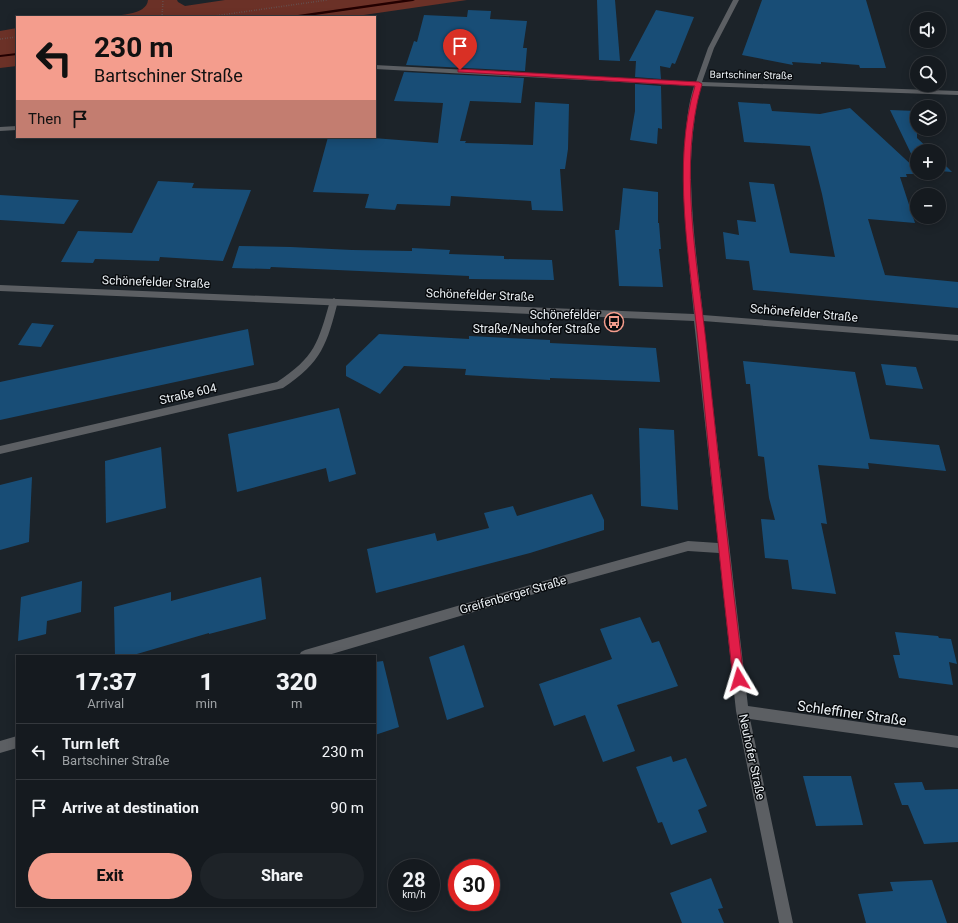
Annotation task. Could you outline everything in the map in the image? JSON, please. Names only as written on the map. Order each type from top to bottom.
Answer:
[{"type":"street","name":"Neuhofer Straße","points":[[736,0],[711,48],[692,106],[687,180],[699,317],[723,548],[742,711],[786,923]]},
{"type":"street","name":"Bartschiner Straße","points":[[376,67],[699,84],[958,93]]},
{"type":"street","points":[[0,129],[16,128]]},
{"type":"street","name":"Schönefelder Straße","points":[[0,288],[699,317],[958,338]]},
{"type":"street","name":"Straße 604","points":[[0,450],[280,385],[306,366],[316,354],[323,341],[334,301]]},
{"type":"street","name":"Greifenberger Straße","points":[[308,655],[565,580],[688,546],[723,548]]},
{"type":"street","name":"Schleffiner Straße","points":[[742,711],[958,742]]},
{"type":"street","points":[[0,747],[16,742]]},
{"type":"path","points":[[162,16],[163,0]]},
{"type":"path","points":[[213,16],[327,0]]},
{"type":"path","points":[[0,39],[16,37]]},
{"type":"shaded area","points":[[148,0],[177,0],[185,6],[225,0],[467,0],[357,16],[112,16],[136,12],[146,5]]},
{"type":"shaded area","points":[[16,28],[16,66],[0,68],[0,31]]},
{"type":"building","points":[[597,0],[615,0],[620,61],[599,60]]},
{"type":"building","points":[[762,0],[866,0],[886,68],[860,68],[859,65],[821,62],[821,64],[792,62],[793,65],[742,55]]},
{"type":"building","points":[[468,10],[491,11],[490,19],[527,21],[523,48],[527,48],[525,71],[406,65],[414,41],[417,42],[424,15],[467,17]]},
{"type":"building","points":[[656,10],[694,17],[675,64],[672,63],[670,68],[660,66],[661,79],[635,77],[636,61],[629,61]]},
{"type":"building","points":[[404,72],[524,78],[521,103],[470,101],[460,141],[466,141],[465,143],[533,145],[535,102],[569,104],[568,149],[565,169],[560,169],[563,211],[532,210],[531,201],[451,196],[450,206],[397,204],[395,210],[365,208],[369,194],[313,192],[328,138],[373,138],[438,143],[443,103],[394,101]]},
{"type":"building","points":[[635,84],[661,86],[662,129],[658,128],[657,144],[630,140],[635,111]]},
{"type":"building","points":[[738,102],[770,104],[772,111],[820,114],[850,108],[910,164],[910,174],[906,174],[907,177],[900,177],[910,208],[910,223],[868,219],[885,275],[958,282],[958,308],[753,290],[749,261],[726,259],[723,232],[739,235],[737,220],[756,222],[749,182],[774,184],[790,253],[835,257],[810,146],[744,142]]},
{"type":"building","points":[[890,110],[910,111],[910,136],[917,136],[917,138],[923,144],[910,144],[910,151]]},
{"type":"building","points":[[946,166],[952,172],[946,172]]},
{"type":"building","points":[[158,181],[194,183],[192,188],[251,190],[223,261],[160,257],[159,261],[95,259],[93,263],[61,262],[78,231],[132,233]]},
{"type":"building","points":[[623,188],[658,192],[658,223],[661,249],[659,249],[663,287],[619,286],[615,230],[619,230]]},
{"type":"building","points":[[0,195],[79,200],[64,224],[0,220]]},
{"type":"building","points":[[239,246],[412,251],[412,248],[450,250],[449,254],[504,256],[504,259],[552,260],[554,280],[469,279],[469,276],[271,267],[270,269],[232,268]]},
{"type":"building","points":[[32,323],[54,325],[41,347],[18,345]]},
{"type":"building","points":[[248,329],[254,365],[0,420],[0,382]]},
{"type":"building","points":[[379,334],[469,339],[469,336],[550,340],[550,343],[656,348],[660,382],[550,378],[550,380],[465,375],[466,369],[404,366],[380,394],[346,376],[346,366]]},
{"type":"building","points":[[743,361],[855,372],[870,439],[939,445],[946,471],[868,463],[869,469],[818,465],[827,524],[821,523],[836,594],[792,589],[788,560],[765,558],[761,519],[775,520],[769,498],[764,457],[758,456],[750,384],[746,384]]},
{"type":"building","points":[[881,364],[916,367],[923,389],[886,385]]},
{"type":"building","points":[[339,408],[356,474],[329,482],[326,468],[237,492],[228,434]]},
{"type":"building","points":[[639,428],[674,430],[678,510],[641,506]]},
{"type":"building","points":[[161,447],[166,508],[106,523],[105,461]]},
{"type":"building","points":[[32,477],[29,542],[0,550],[0,485]]},
{"type":"building","points":[[592,494],[604,520],[604,530],[530,553],[376,593],[367,549],[435,533],[437,541],[489,528],[484,513],[513,506],[517,516]]},
{"type":"building","points":[[261,577],[266,619],[209,633],[133,655],[115,655],[114,607],[171,592],[171,601]]},
{"type":"building","points":[[82,581],[81,612],[47,621],[46,634],[18,641],[21,597]]},
{"type":"building","points":[[640,617],[652,643],[659,641],[678,686],[617,705],[635,751],[603,762],[585,715],[554,726],[539,684],[612,659],[600,629]]},
{"type":"building","points":[[895,632],[938,636],[939,638],[951,639],[957,664],[949,662],[953,685],[899,678],[893,655],[900,655]]},
{"type":"building","points":[[464,645],[484,707],[447,720],[429,657]]},
{"type":"building","points":[[383,661],[399,727],[376,735],[376,662]]},
{"type":"building","points":[[671,756],[673,762],[686,758],[707,806],[698,810],[707,832],[671,845],[662,822],[658,823],[636,767]]},
{"type":"building","points":[[803,776],[851,776],[863,825],[816,826]]},
{"type":"building","points":[[922,782],[925,790],[958,789],[958,842],[924,844],[908,805],[902,805],[894,783]]},
{"type":"building","points":[[711,878],[723,908],[718,909],[724,923],[682,923],[670,893]]},
{"type":"building","points":[[932,880],[947,923],[866,923],[858,894],[893,891],[890,882]]},
{"type":"waterway","points":[[298,16],[413,0]]},
{"type":"waterway","points":[[0,56],[16,54]]},
{"type":"place","name":"Schönefelder Straße/Neuhofer Straße","points":[[614,322]]},
{"type":"route","points":[[460,70],[699,84],[692,106],[687,152],[690,234],[723,548],[739,679]]}]
